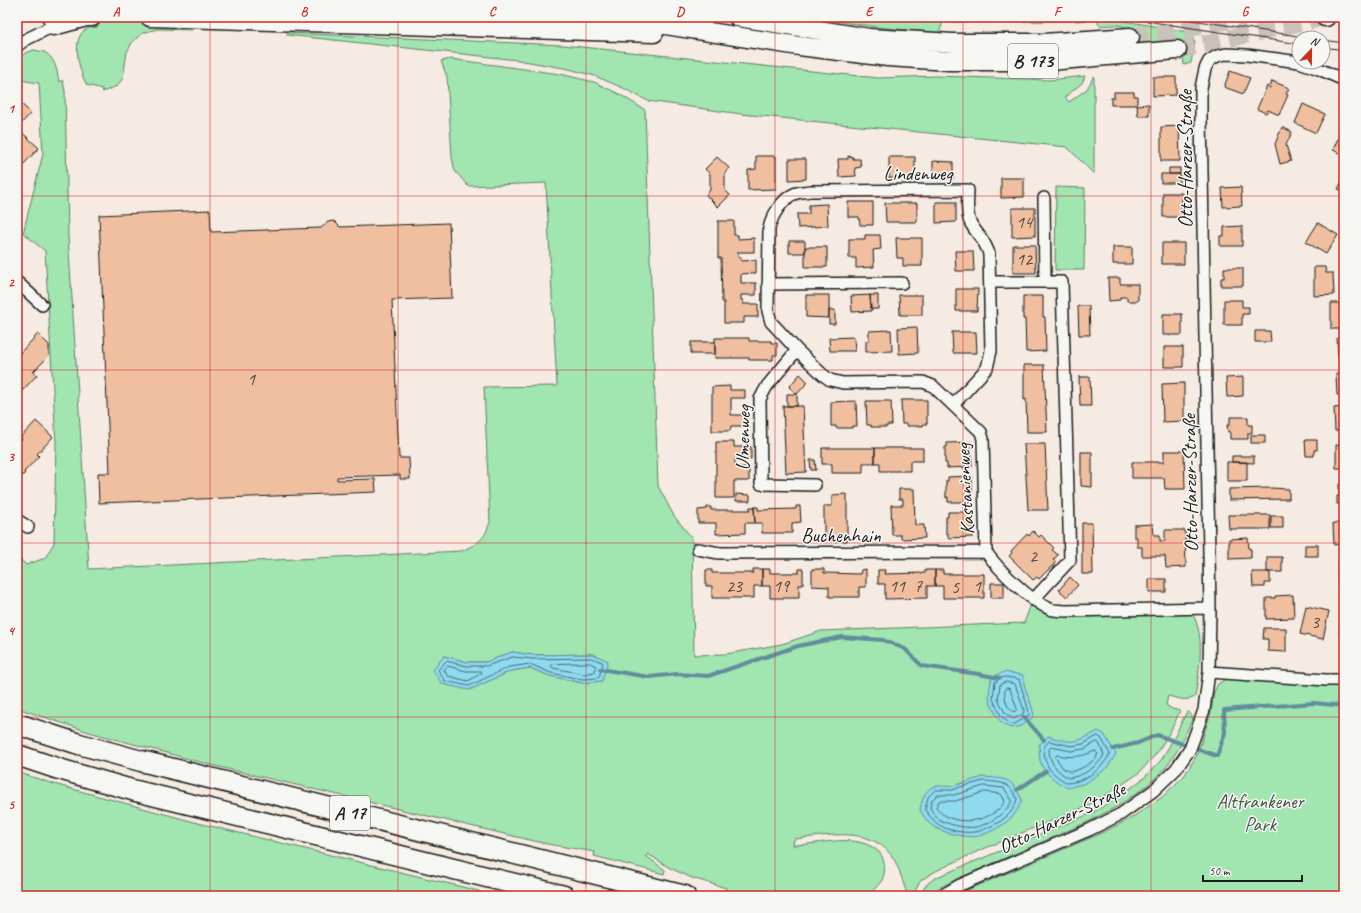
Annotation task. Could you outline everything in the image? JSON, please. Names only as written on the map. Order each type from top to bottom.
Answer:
[{"type":"highway","points":[[50,22],[92,17]]},
{"type":"highway","points":[[150,17],[630,32],[707,32]]},
{"type":"highway","name":"B 173","points":[[615,17],[844,52],[948,61],[1049,61],[1177,50]]},
{"type":"highway","name":"B 173","points":[[738,17],[869,38],[953,43],[1044,42],[1130,38]]},
{"type":"highway","name":"A 17","points":[[17,724],[79,744],[141,761],[685,896]]},
{"type":"highway","name":"A 17","points":[[17,755],[59,769],[140,792],[564,896]]},
{"type":"street","points":[[17,46],[50,22]]},
{"type":"street","name":"Otto-Harzer-Straße","points":[[940,896],[960,885],[1095,827],[1121,814],[1153,791],[1176,769],[1190,749],[1204,710],[1209,672],[1210,608],[1201,118],[1201,88],[1205,69],[1209,61],[1217,56],[1226,54],[1247,55],[1299,62],[1344,80]]},
{"type":"street","name":"Lindenweg","points":[[794,194],[810,191],[968,190],[968,217],[986,244],[989,254],[991,351],[986,368],[953,405]]},
{"type":"street","name":"Kastanienweg","points":[[794,194],[780,206],[771,220],[769,228],[768,311],[771,322],[797,350],[830,380],[843,383],[923,382],[933,386],[981,432],[983,439],[986,552],[993,561],[1033,600],[1051,609],[1065,611],[1210,608]]},
{"type":"street","points":[[1044,198],[1045,282]]},
{"type":"street","points":[[17,282],[42,305]]},
{"type":"street","points":[[990,282],[1062,282],[1070,560],[1033,600]]},
{"type":"street","points":[[768,284],[902,283]]},
{"type":"street","name":"Ulmenweg","points":[[797,350],[767,386],[760,399],[761,484],[815,485]]},
{"type":"street","points":[[17,520],[28,527]]},
{"type":"street","name":"Buchenhain","points":[[698,549],[719,553],[986,552]]},
{"type":"street","points":[[1209,672],[1344,680]]},
{"type":"green space","points":[[337,17],[573,17],[614,24]]},
{"type":"green space","points":[[810,17],[1072,17],[1072,21],[943,22],[939,33],[876,27]]},
{"type":"green space","points":[[1075,17],[1120,20],[1194,33],[1193,41],[1195,42],[1191,63],[1184,65],[1182,49],[1173,42],[1169,41],[1137,45],[1131,32],[1124,26],[1101,26],[1097,20],[1075,21]]},
{"type":"green space","points":[[99,22],[193,23],[192,30],[157,29],[143,33],[133,41],[127,52],[123,78],[117,86],[103,92],[102,89],[87,85],[81,72],[77,47],[82,33],[87,29],[97,27]]},
{"type":"green space","points":[[287,33],[563,45],[878,78],[935,76],[1050,80],[1085,76],[1082,83],[1065,97],[1069,102],[1087,89],[1094,76],[1094,174],[1067,147],[741,114],[648,101],[595,76],[569,69],[518,60],[287,35]]},
{"type":"green space","points":[[34,50],[48,54],[55,65],[59,81],[63,81],[65,91],[68,235],[89,569],[462,551],[477,543],[486,533],[490,522],[484,387],[557,386],[546,183],[468,186],[455,171],[452,158],[447,77],[441,61],[451,59],[560,74],[594,82],[619,94],[645,110],[658,486],[674,516],[692,538],[694,655],[726,654],[782,644],[821,631],[1024,623],[1031,604],[1192,613],[1199,632],[1200,643],[1200,665],[1195,697],[1178,699],[1168,696],[1166,705],[1172,709],[1180,711],[1170,732],[1156,754],[1139,773],[1087,806],[976,852],[936,871],[921,880],[915,891],[910,896],[908,896],[895,861],[886,849],[863,837],[836,835],[794,839],[793,845],[850,841],[861,842],[871,846],[882,856],[884,870],[882,880],[868,896],[724,896],[726,888],[692,878],[670,868],[648,854],[646,856],[665,870],[664,874],[594,856],[595,852],[547,844],[211,765],[89,732],[17,708],[17,556],[26,565],[45,558],[54,543],[56,442],[45,251],[23,233],[43,154],[39,83],[20,80],[17,77],[17,60],[25,53]],"holes":[[[512,652],[533,655],[592,654],[601,681],[583,683],[550,676],[530,668],[511,671],[469,690],[444,656],[467,662],[486,662]]]},
{"type":"green space","points":[[1056,187],[1085,188],[1084,270],[1055,270]]},
{"type":"green space","name":"Altfrankener Park","points":[[1226,679],[1344,685],[1344,896],[957,896],[965,891],[1095,836],[1128,820],[1161,798],[1184,776],[1197,755],[1211,712],[1214,692],[1218,684]]},
{"type":"green space","points":[[1189,712],[1193,718],[1180,746],[1168,765],[1148,785],[1118,806],[1090,821],[955,880],[923,896],[923,890],[925,887],[937,877],[1092,813],[1120,796],[1144,778],[1162,759],[1186,713]]},
{"type":"green space","points":[[17,772],[54,784],[198,823],[479,891],[479,893],[491,896],[17,896]]},
{"type":"water","points":[[512,652],[533,655],[593,654],[608,661],[602,681],[583,683],[550,676],[530,668],[511,671],[469,690],[442,684],[433,670],[444,656],[467,662],[486,662]]},
{"type":"water","points":[[1004,672],[1023,675],[1024,685],[1033,711],[1034,716],[1017,727],[1011,728],[1002,723],[989,699],[991,680]]},
{"type":"water","points":[[1098,731],[1104,734],[1116,754],[1107,768],[1086,783],[1067,788],[1044,770],[1040,761],[1039,745],[1048,736],[1074,741]]},
{"type":"water","points":[[983,777],[1003,779],[1011,783],[1018,792],[1022,800],[1015,814],[1008,821],[991,831],[973,837],[960,836],[945,832],[933,826],[926,820],[920,810],[922,801],[928,790],[935,786],[953,786]]},
{"type":"building","points":[[1230,71],[1250,78],[1243,94],[1224,87]]},
{"type":"building","points":[[1153,77],[1176,77],[1176,95],[1153,96]]},
{"type":"building","points":[[1272,81],[1289,88],[1286,94],[1288,95],[1279,115],[1268,110],[1266,113],[1257,109],[1267,86],[1270,88]]},
{"type":"building","points":[[1114,92],[1134,92],[1134,96],[1137,96],[1137,105],[1111,105],[1111,98],[1114,98]]},
{"type":"building","points":[[17,100],[31,113],[17,128]]},
{"type":"building","points":[[1149,104],[1149,116],[1138,116],[1137,105]]},
{"type":"building","points":[[1303,104],[1325,114],[1316,133],[1295,123]]},
{"type":"building","points":[[1344,124],[1344,155],[1333,150]]},
{"type":"building","points":[[1179,126],[1180,161],[1161,161],[1161,127]]},
{"type":"building","points":[[1282,127],[1292,132],[1286,145],[1291,161],[1280,164],[1275,144]]},
{"type":"building","points":[[17,128],[39,148],[20,168],[17,166]]},
{"type":"building","points":[[756,156],[776,156],[776,189],[748,190],[748,170],[756,169]]},
{"type":"building","points":[[848,156],[853,157],[853,159],[860,159],[861,167],[855,168],[856,176],[839,177],[838,159],[848,159]]},
{"type":"building","points":[[717,157],[729,168],[725,173],[725,190],[730,195],[718,207],[706,195],[710,190],[710,174],[705,169]]},
{"type":"building","points":[[889,157],[915,157],[915,178],[889,178]]},
{"type":"building","points":[[789,159],[806,159],[806,179],[789,180]]},
{"type":"building","points":[[933,161],[953,162],[953,179],[933,178]]},
{"type":"building","points":[[1169,168],[1180,168],[1180,174],[1169,174]]},
{"type":"building","points":[[1161,174],[1180,174],[1180,183],[1161,183]]},
{"type":"building","points":[[1344,177],[1344,191],[1338,189]]},
{"type":"building","points":[[1001,178],[1024,178],[1024,197],[1001,198]]},
{"type":"building","points":[[1241,187],[1242,206],[1223,207],[1222,188]]},
{"type":"building","points":[[1163,193],[1182,193],[1182,217],[1163,217]]},
{"type":"building","points":[[848,202],[873,202],[873,225],[860,225],[859,217],[848,217]]},
{"type":"building","points":[[936,202],[956,202],[956,222],[936,223]]},
{"type":"building","points":[[885,203],[917,203],[917,222],[886,222]]},
{"type":"building","points":[[827,204],[828,226],[798,228],[797,214],[809,214],[809,205]]},
{"type":"building","points":[[1012,208],[1035,208],[1035,236],[1012,237]]},
{"type":"building","points":[[210,210],[211,232],[321,228],[328,222],[334,221],[340,227],[449,223],[452,298],[392,300],[399,458],[409,458],[410,479],[400,479],[400,475],[337,477],[337,480],[375,479],[376,492],[99,503],[98,473],[110,473],[99,215]]},
{"type":"building","points":[[718,221],[734,221],[734,235],[738,235],[738,239],[754,238],[754,252],[738,252],[738,257],[741,257],[741,261],[756,260],[756,273],[741,274],[741,283],[756,283],[756,295],[741,295],[741,300],[743,300],[743,304],[758,304],[758,317],[744,317],[744,323],[724,323],[721,258],[718,258]]},
{"type":"building","points":[[1318,223],[1338,235],[1326,254],[1306,242]]},
{"type":"building","points":[[1242,226],[1242,246],[1220,246],[1220,236],[1224,236],[1224,227]]},
{"type":"building","points":[[865,235],[880,235],[881,249],[873,250],[874,267],[856,268],[856,258],[849,258],[849,239],[865,239]]},
{"type":"building","points":[[896,238],[922,238],[922,266],[903,266],[903,258],[897,258]]},
{"type":"building","points":[[789,241],[805,241],[805,253],[789,253]]},
{"type":"building","points":[[1162,243],[1184,243],[1184,264],[1162,264]]},
{"type":"building","points":[[1013,245],[1035,245],[1036,273],[1013,273]]},
{"type":"building","points":[[805,247],[827,247],[827,267],[805,267]]},
{"type":"building","points":[[1113,247],[1132,247],[1132,264],[1113,264]]},
{"type":"building","points":[[955,251],[973,251],[974,271],[956,271]]},
{"type":"building","points":[[1314,267],[1325,267],[1326,273],[1333,273],[1334,295],[1314,296]]},
{"type":"building","points":[[1224,268],[1243,268],[1243,286],[1221,286],[1221,278],[1224,278]]},
{"type":"building","points":[[1108,278],[1120,278],[1120,284],[1138,284],[1138,301],[1127,301],[1127,297],[1120,297],[1120,300],[1109,301]]},
{"type":"building","points":[[956,289],[978,289],[977,311],[956,311]]},
{"type":"building","points":[[806,295],[829,295],[829,318],[806,317]]},
{"type":"building","points":[[870,295],[871,311],[852,312],[851,296]]},
{"type":"building","points":[[870,295],[878,295],[878,309],[871,309]]},
{"type":"building","points":[[899,295],[922,295],[922,315],[900,315]]},
{"type":"building","points":[[1023,296],[1043,296],[1046,351],[1026,352],[1025,319],[1023,319]]},
{"type":"building","points":[[1224,300],[1242,300],[1242,307],[1249,307],[1249,314],[1242,314],[1242,325],[1224,325]]},
{"type":"building","points":[[1331,303],[1344,303],[1344,329],[1331,329]]},
{"type":"building","points":[[1078,306],[1089,306],[1090,335],[1079,335]]},
{"type":"building","points":[[829,310],[835,310],[835,324],[829,324]]},
{"type":"building","points":[[1163,314],[1182,314],[1182,335],[1163,335]]},
{"type":"building","points":[[917,327],[918,353],[899,354],[898,328]]},
{"type":"building","points":[[891,330],[892,351],[866,352],[866,341],[869,340],[869,331]]},
{"type":"building","points":[[1255,331],[1270,331],[1271,342],[1255,342]]},
{"type":"building","points":[[952,332],[976,332],[977,353],[953,353]]},
{"type":"building","points":[[38,334],[49,345],[49,356],[33,372],[37,375],[22,391],[17,386],[17,356]]},
{"type":"building","points":[[854,337],[855,351],[830,351],[829,338]]},
{"type":"building","points":[[1344,337],[1344,356],[1338,356],[1337,338]]},
{"type":"building","points":[[715,338],[749,338],[749,341],[771,341],[771,343],[777,343],[777,355],[773,355],[773,360],[715,358]]},
{"type":"building","points":[[691,342],[715,342],[715,354],[691,354]]},
{"type":"building","points":[[1164,347],[1183,347],[1183,367],[1164,367]]},
{"type":"building","points":[[1024,365],[1044,365],[1047,432],[1027,432],[1026,399],[1024,400]]},
{"type":"building","points":[[800,374],[808,382],[797,394],[789,387]]},
{"type":"building","points":[[1336,374],[1344,374],[1344,395],[1337,395]]},
{"type":"building","points":[[1079,377],[1090,377],[1091,406],[1080,406]]},
{"type":"building","points":[[1243,377],[1243,396],[1227,397],[1226,378]]},
{"type":"building","points":[[1184,383],[1184,421],[1163,422],[1162,384]]},
{"type":"building","points":[[730,386],[730,390],[745,390],[745,398],[731,398],[731,415],[747,415],[747,426],[731,426],[730,431],[712,431],[712,387]]},
{"type":"building","points":[[787,394],[797,394],[797,406],[787,406]]},
{"type":"building","points":[[901,400],[927,400],[927,424],[923,424],[923,426],[907,426],[907,424],[902,424]]},
{"type":"building","points":[[856,401],[857,426],[852,426],[852,428],[836,428],[836,426],[831,426],[831,402]]},
{"type":"building","points":[[866,401],[891,401],[892,425],[887,425],[887,427],[871,427],[871,425],[867,425]]},
{"type":"building","points":[[783,406],[803,406],[806,472],[786,473]]},
{"type":"building","points":[[1344,407],[1344,430],[1335,431],[1334,408]]},
{"type":"building","points":[[1230,417],[1248,417],[1248,425],[1252,425],[1252,433],[1248,433],[1248,439],[1230,439],[1230,432],[1228,432],[1227,425],[1230,425]]},
{"type":"building","points":[[36,421],[53,437],[37,454],[39,456],[17,482],[17,444],[22,439],[20,438]]},
{"type":"building","points":[[1251,435],[1265,435],[1265,443],[1251,443]]},
{"type":"building","points":[[1305,440],[1317,440],[1317,450],[1314,450],[1314,456],[1306,456]]},
{"type":"building","points":[[716,442],[734,442],[734,447],[751,447],[751,459],[735,459],[735,467],[749,467],[749,481],[734,481],[734,498],[716,498]]},
{"type":"building","points":[[971,442],[972,467],[947,468],[947,463],[945,463],[945,447],[947,447],[947,443]]},
{"type":"building","points":[[1024,444],[1045,444],[1048,510],[1028,510]]},
{"type":"building","points":[[1336,445],[1344,445],[1344,468],[1336,468]]},
{"type":"building","points":[[822,448],[875,448],[875,463],[863,463],[863,473],[832,473],[832,464],[822,464]]},
{"type":"building","points":[[875,448],[923,448],[923,461],[910,461],[910,471],[880,471],[880,463],[875,463]]},
{"type":"building","points":[[1164,451],[1184,451],[1185,489],[1165,489],[1164,478],[1132,478],[1132,462],[1164,462]]},
{"type":"building","points":[[1081,452],[1092,452],[1092,487],[1081,486]]},
{"type":"building","points":[[1232,456],[1254,456],[1254,463],[1232,462]]},
{"type":"building","points":[[810,460],[815,460],[816,470],[811,470]]},
{"type":"building","points":[[1227,462],[1247,462],[1247,481],[1227,481]]},
{"type":"building","points":[[972,476],[972,502],[948,502],[948,497],[946,498],[946,481],[948,481],[948,477]]},
{"type":"building","points":[[1339,484],[1344,484],[1344,504],[1337,504]]},
{"type":"building","points":[[899,489],[914,489],[915,525],[924,525],[925,538],[901,539],[901,535],[892,535],[891,505],[903,505],[903,499],[899,499]]},
{"type":"building","points":[[1229,489],[1289,489],[1289,499],[1229,500]]},
{"type":"building","points":[[736,494],[750,495],[750,501],[736,501]]},
{"type":"building","points":[[847,494],[847,541],[831,541],[831,535],[824,535],[824,506],[832,506],[832,495]]},
{"type":"building","points":[[796,506],[800,506],[801,522],[792,523],[792,533],[762,533],[762,523],[755,523],[754,507],[758,507],[758,510],[796,509]]},
{"type":"building","points":[[707,507],[711,507],[711,510],[750,510],[750,507],[754,507],[755,523],[745,523],[745,533],[716,534],[716,523],[698,523],[698,510],[707,509]]},
{"type":"building","points":[[948,512],[972,512],[973,537],[948,538],[948,533],[946,533],[946,517],[948,517]]},
{"type":"building","points":[[1228,515],[1270,515],[1270,529],[1229,529]]},
{"type":"building","points":[[1271,516],[1283,516],[1283,528],[1271,528]]},
{"type":"building","points":[[1082,523],[1092,523],[1093,574],[1082,574]]},
{"type":"building","points":[[1333,523],[1344,523],[1344,550],[1340,550],[1339,544],[1334,545]]},
{"type":"building","points":[[1153,524],[1154,535],[1160,535],[1160,541],[1165,541],[1165,530],[1185,530],[1186,567],[1166,568],[1165,556],[1142,556],[1142,547],[1137,547],[1137,537],[1134,537],[1134,525]]},
{"type":"building","points":[[1033,531],[1039,537],[1041,535],[1054,548],[1052,550],[1058,555],[1053,560],[1056,562],[1039,579],[1037,577],[1033,580],[1009,556],[1012,553],[1011,551],[1027,534],[1029,536]]},
{"type":"building","points":[[1248,538],[1249,549],[1251,549],[1251,558],[1229,559],[1229,539]]},
{"type":"building","points":[[1305,545],[1318,545],[1318,556],[1305,556]]},
{"type":"building","points":[[1267,557],[1282,557],[1282,572],[1267,572]]},
{"type":"building","points":[[1344,561],[1344,581],[1338,581],[1338,562]]},
{"type":"building","points":[[753,569],[762,569],[762,586],[754,586],[754,598],[712,598],[712,586],[706,586],[706,570],[712,570],[712,573],[753,573]]},
{"type":"building","points":[[762,569],[770,569],[770,573],[799,573],[799,569],[803,569],[803,585],[799,585],[799,598],[770,598],[770,586],[762,586]]},
{"type":"building","points":[[812,569],[824,569],[824,573],[860,574],[861,570],[866,569],[866,587],[859,587],[859,597],[829,597],[829,587],[812,586]]},
{"type":"building","points":[[878,570],[885,570],[884,574],[925,573],[925,570],[935,570],[935,586],[927,586],[927,598],[885,599],[885,584],[878,584]]},
{"type":"building","points":[[935,570],[943,570],[943,574],[984,574],[984,598],[943,598],[943,586],[935,586]]},
{"type":"building","points":[[1252,572],[1270,572],[1270,583],[1265,583],[1265,587],[1253,587]]},
{"type":"building","points":[[1070,577],[1078,585],[1067,597],[1059,590]]},
{"type":"building","points":[[1149,579],[1166,579],[1166,592],[1149,592]]},
{"type":"building","points":[[991,583],[1004,583],[1004,598],[991,598]]},
{"type":"building","points":[[1293,595],[1294,618],[1266,619],[1266,598]]},
{"type":"building","points":[[1306,606],[1329,611],[1323,639],[1300,634]]},
{"type":"building","points":[[1344,614],[1344,633],[1339,632]]},
{"type":"building","points":[[1264,628],[1286,628],[1286,652],[1268,651],[1268,639],[1263,639]]},
{"type":"waterway","points":[[600,669],[649,677],[678,674],[708,676],[798,646],[842,637],[883,640],[905,649],[922,666],[999,678]]},
{"type":"waterway","points":[[1113,749],[1138,743],[1157,735],[1217,756],[1225,733],[1224,710],[1314,703],[1344,706]]},
{"type":"waterway","points":[[1024,717],[1044,740]]},
{"type":"waterway","points":[[1017,790],[1046,771]]},
{"type":"tunnel","points":[[1130,37],[1170,32],[1244,17]]},
{"type":"tunnel","points":[[1177,50],[1325,17]]},
{"type":"tram line","points":[[1119,17],[1291,43]]},
{"type":"tram line","points":[[1172,17],[1291,35]]},
{"type":"tram line","points":[[1331,41],[1344,43]]},
{"type":"tram line","points":[[1331,48],[1344,50]]}]
